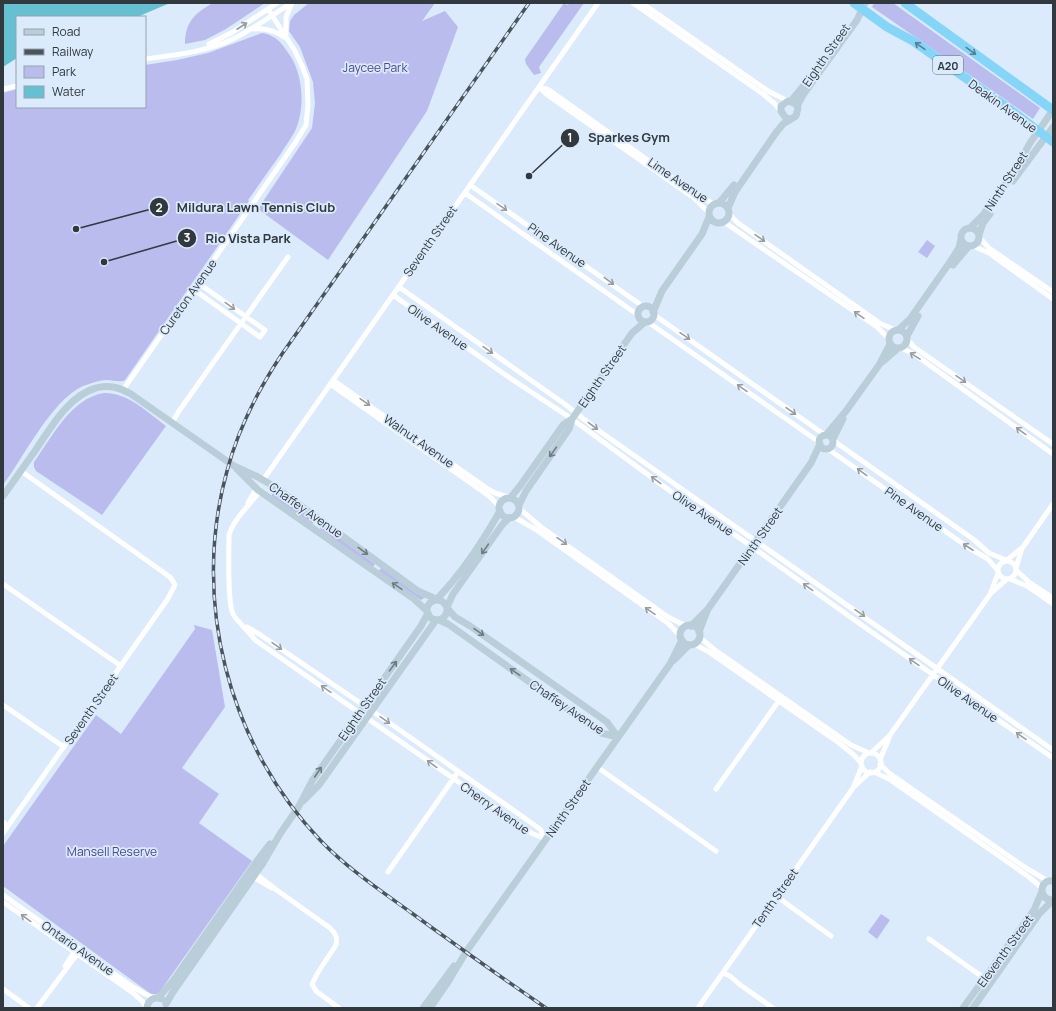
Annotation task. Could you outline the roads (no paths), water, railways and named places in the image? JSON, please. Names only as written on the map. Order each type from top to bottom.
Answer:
[{"type":"highway","name":"A20","points":[[905,3],[1053,110]]},
{"type":"highway","name":"Deakin Avenue","points":[[860,5],[887,27],[913,41],[1046,136]]},
{"type":"street","points":[[196,51],[233,32],[277,3]]},
{"type":"street","points":[[146,59],[196,51],[231,40],[252,29],[292,3]]},
{"type":"street","points":[[286,39],[286,17],[292,3]]},
{"type":"street","name":"Seventh Street","points":[[263,480],[598,3]]},
{"type":"street","points":[[633,3],[763,94],[775,104],[784,117],[790,119]]},
{"type":"street","points":[[642,3],[768,91],[797,106],[798,111],[796,116],[790,119],[779,129],[735,192],[728,211],[721,223],[702,234]]},
{"type":"street","name":"Eighth Street","points":[[789,101],[803,88],[860,5]]},
{"type":"street","name":"Eighth Street","points":[[797,106],[803,95],[857,20],[860,5]]},
{"type":"street","name":"Cureton Avenue","points":[[123,390],[306,125],[308,104],[307,79],[302,66],[268,9]]},
{"type":"street","points":[[252,29],[269,29],[286,39]]},
{"type":"street","points":[[3,89],[16,86]]},
{"type":"street","name":"Lime Avenue","points":[[539,87],[549,90],[697,195],[716,203]]},
{"type":"street","name":"Lime Avenue","points":[[539,87],[546,94],[694,198],[709,214]]},
{"type":"street","points":[[662,290],[651,320],[646,322],[641,321],[638,316],[640,309],[645,307],[662,290],[702,234],[710,208],[732,188],[779,121],[781,106],[789,101]]},
{"type":"street","name":"Ninth Street","points":[[970,228],[976,224],[983,215],[1019,163],[1025,151],[1046,136],[1053,110]]},
{"type":"street","name":"Ninth Street","points":[[979,236],[987,217],[1053,127]]},
{"type":"street","name":"Pine Avenue","points":[[470,185],[645,307]]},
{"type":"street","name":"Pine Avenue","points":[[465,193],[638,316]]},
{"type":"street","points":[[476,201],[482,193]]},
{"type":"street","points":[[716,203],[724,204],[738,224],[881,324],[903,332],[914,347],[1053,444]]},
{"type":"street","points":[[709,214],[712,221],[721,223],[877,327],[889,342],[899,349],[914,354],[1053,454]]},
{"type":"street","points":[[846,412],[833,440],[832,446],[823,446],[820,438],[825,435],[846,412],[879,365],[891,334],[910,319],[959,248],[963,232],[970,228],[975,230],[990,248],[1053,292]]},
{"type":"street","points":[[879,365],[906,345],[913,322],[954,264],[971,246],[977,243],[979,236]]},
{"type":"street","points":[[961,239],[964,244],[989,253],[1053,299]]},
{"type":"street","points":[[172,423],[244,316],[288,256]]},
{"type":"street","points":[[193,289],[260,337],[265,330],[198,283]]},
{"type":"street","name":"Olive Avenue","points":[[399,287],[574,416],[754,543],[937,668],[1053,750]]},
{"type":"street","name":"Olive Avenue","points":[[393,295],[504,374],[574,416],[677,496],[754,543],[933,675],[1053,758]]},
{"type":"street","points":[[629,309],[635,300]]},
{"type":"street","points":[[645,307],[650,308],[653,313],[825,435],[830,436],[833,440]]},
{"type":"street","name":"Eighth Street","points":[[520,507],[526,491],[569,429],[574,416],[632,333],[638,316]]},
{"type":"street","name":"Eighth Street","points":[[632,333],[646,322]]},
{"type":"street","name":"Pine Avenue","points":[[646,322],[770,407],[969,548],[984,556],[998,572]]},
{"type":"street","name":"Walnut Avenue","points":[[331,382],[495,494],[509,497]]},
{"type":"street","name":"Walnut Avenue","points":[[331,382],[489,496],[500,509]]},
{"type":"street","points":[[3,496],[59,416],[81,396],[88,391],[101,387],[115,387],[123,390]]},
{"type":"street","name":"Chaffey Avenue","points":[[123,390],[234,466],[263,480],[275,488],[418,591],[437,599]]},
{"type":"street","points":[[770,407],[775,400]]},
{"type":"street","name":"Eighth Street","points":[[509,497],[520,486],[563,425],[574,416]]},
{"type":"street","name":"Pine Avenue","points":[[833,440],[973,539],[989,553],[1007,560]]},
{"type":"street","name":"Ninth Street","points":[[688,626],[708,609],[823,446]]},
{"type":"street","name":"Chaffey Avenue","points":[[234,466],[258,490],[414,598],[427,612]]},
{"type":"street","name":"Seventh Street","points":[[3,833],[175,587],[175,584],[171,578],[21,471]]},
{"type":"street","points":[[258,490],[263,480]]},
{"type":"street","points":[[894,496],[900,488]]},
{"type":"street","name":"Cherry Avenue","points":[[258,490],[231,530],[229,541],[231,608],[234,616],[255,640],[533,834],[546,839]]},
{"type":"street","points":[[520,507],[517,515],[511,517],[453,594],[444,617],[438,620],[431,618],[427,612],[430,602],[437,599],[470,556],[500,509],[502,500],[509,497],[516,500],[520,507],[541,527],[663,613],[688,626],[696,628],[699,634],[715,650],[847,749],[862,764],[865,770],[889,779],[1029,877],[1042,890],[1044,897],[1053,900]]},
{"type":"street","points":[[862,764],[863,758],[890,735],[991,592],[1000,563],[1007,560],[1023,547],[1053,504]]},
{"type":"street","points":[[500,509],[503,516],[511,517],[536,529],[663,620],[681,638],[710,652],[850,745],[876,755],[889,773],[1026,868],[1051,880]]},
{"type":"street","points":[[315,529],[320,521]]},
{"type":"street","points":[[991,592],[1014,575],[1023,547]]},
{"type":"street","points":[[1007,560],[1013,563],[1016,569],[1029,582],[1053,598]]},
{"type":"street","points":[[375,572],[381,564]]},
{"type":"street","points":[[998,572],[1002,577],[1027,586],[1053,604]]},
{"type":"street","points":[[3,584],[121,666]]},
{"type":"street","points":[[437,599],[444,602],[447,608]]},
{"type":"street","name":"Chaffey Avenue","points":[[447,608],[458,619],[502,647],[607,722],[618,737]]},
{"type":"street","name":"Ninth Street","points":[[699,634],[708,609]]},
{"type":"street","name":"Eighth Street","points":[[167,1007],[173,992],[254,875],[298,806],[312,781],[421,626],[427,612]]},
{"type":"street","name":"Eighth Street","points":[[298,806],[319,784],[371,710],[438,620]]},
{"type":"street","name":"Chaffey Avenue","points":[[438,620],[448,624],[601,733],[618,737]]},
{"type":"street","name":"Cherry Avenue","points":[[244,626],[259,634],[371,710],[540,829],[546,839]]},
{"type":"street","points":[[681,638],[682,630],[688,626]]},
{"type":"street","points":[[691,644],[698,641],[699,634]]},
{"type":"street","name":"Ninth Street","points":[[670,664],[681,638]]},
{"type":"street","name":"Ninth Street","points":[[430,1008],[466,952],[670,664],[691,644]]},
{"type":"street","points":[[494,657],[502,647]]},
{"type":"street","points":[[556,701],[563,691]]},
{"type":"street","points":[[716,789],[780,699]]},
{"type":"street","points":[[3,705],[64,747]]},
{"type":"street","points":[[872,772],[878,769],[890,735]]},
{"type":"street","name":"Tenth Street","points":[[853,788],[862,764]]},
{"type":"street","points":[[597,768],[716,851]]},
{"type":"street","points":[[388,872],[458,772]]},
{"type":"street","name":"Tenth Street","points":[[698,1008],[853,788],[872,772]]},
{"type":"street","points":[[3,822],[8,826]]},
{"type":"street","name":"Eighth Street","points":[[147,1008],[150,1000],[157,998],[173,981],[257,861],[280,834]]},
{"type":"street","points":[[254,875],[330,928],[336,935],[338,940],[336,945],[316,974],[312,984],[316,991],[340,1008]]},
{"type":"street","name":"Eleventh Street","points":[[963,1008],[1034,910],[1044,884],[1051,880]]},
{"type":"street","name":"Ontario Avenue","points":[[3,895],[133,993],[147,1008]]},
{"type":"street","points":[[776,896],[831,936]]},
{"type":"street","name":"Eleventh Street","points":[[973,1008],[1040,914],[1053,900]]},
{"type":"street","name":"Ontario Avenue","points":[[3,902],[77,952],[133,987],[145,994],[157,998]]},
{"type":"street","points":[[929,939],[991,983]]},
{"type":"street","points":[[37,1008],[77,952]]},
{"type":"street","name":"Ninth Street","points":[[423,1008],[446,975],[466,952]]},
{"type":"street","points":[[722,973],[730,976],[773,1008]]},
{"type":"street","points":[[3,989],[29,1008]]},
{"type":"street","points":[[157,998],[163,1000],[167,1007]]},
{"type":"water","points":[[3,3],[170,3],[139,16],[16,16],[16,59],[3,67]]},
{"type":"railway","points":[[529,3],[282,354],[257,396],[243,425],[227,471],[217,520],[213,570],[216,619],[226,668],[241,715],[262,760],[289,803],[321,841],[354,870],[446,938],[546,1008]]},
{"type":"place","name":"Sparkes Gym","points":[[529,176]]},
{"type":"place","name":"Mildura Lawn Tennis Club","points":[[76,229]]},
{"type":"place","name":"Rio Vista Park","points":[[104,262]]},
{"type":"park label","name":"Jaycee Park","points":[[375,67]]},
{"type":"park label","name":"Mansell Reserve","points":[[112,851]]}]
